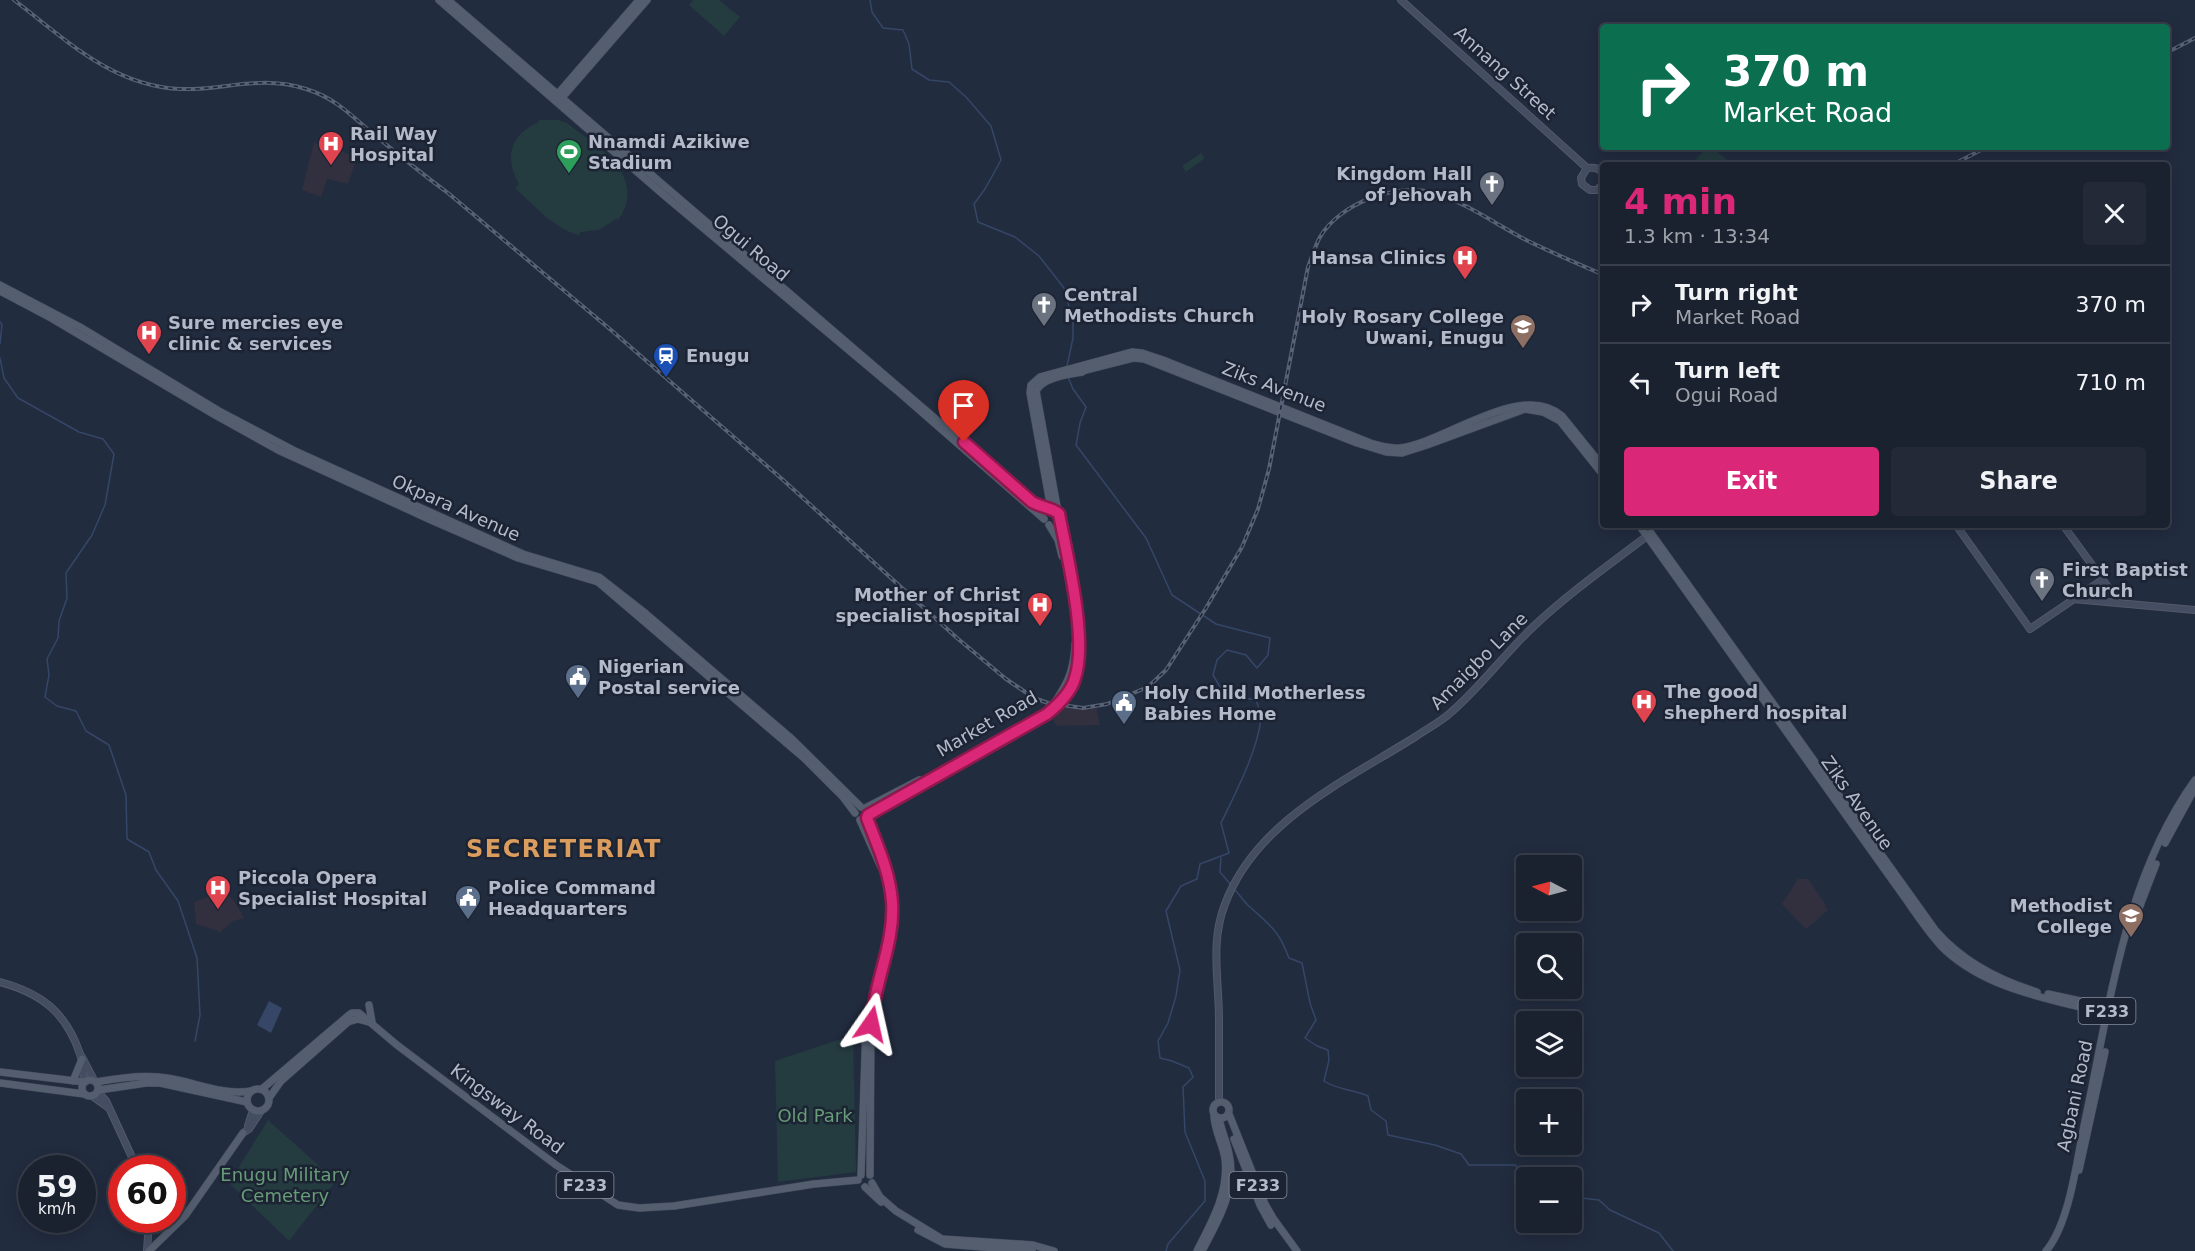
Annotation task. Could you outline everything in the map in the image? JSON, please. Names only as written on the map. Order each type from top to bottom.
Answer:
[{"type":"main road","name":"Ogui Road","points":[[440,0],[558,99],[674,203],[901,394],[1047,522]]},
{"type":"main road","name":"Ogui Road","points":[[448,0],[550,89],[558,99],[568,104],[840,335],[1032,502],[1054,512]]},
{"type":"main road","points":[[558,99],[639,0]]},
{"type":"main road","points":[[550,89],[567,88],[647,0]]},
{"type":"main road","name":"Annang Street","points":[[1401,0],[1587,168],[1597,168],[1600,171]]},
{"type":"main road","points":[[567,88],[568,104]]},
{"type":"main road","points":[[1587,168],[1582,174],[1581,181],[1587,189],[1600,193]]},
{"type":"main road","points":[[1593,191],[1600,188]]},
{"type":"main road","name":"Okpara Avenue","points":[[0,285],[135,365],[237,421],[363,483],[523,554],[599,577],[812,761],[864,814],[888,874],[891,895],[889,937],[871,1020],[870,1175],[872,1183]]},
{"type":"main road","name":"Okpara Avenue","points":[[0,291],[62,322]]},
{"type":"main road","name":"Ziks Avenue","points":[[1082,369],[1122,354],[1142,353],[1294,411],[1372,444],[1391,448],[1418,444],[1518,405],[1535,405],[1552,409],[1562,416],[1600,463]]},
{"type":"main road","name":"Ziks Avenue","points":[[1054,512],[1030,390],[1033,382],[1040,377],[1133,358],[1144,359],[1357,443],[1395,453],[1427,446],[1520,410],[1538,410],[1560,421],[1600,471]]},
{"type":"main road","points":[[1054,512],[1056,525],[1047,522],[1045,514],[1054,512]]},
{"type":"main road","name":"Market Road","points":[[855,813],[857,809],[864,814],[1054,705],[1074,682],[1079,655],[1077,616],[1054,512]]},
{"type":"main road","name":"Market Road","points":[[1047,522],[1061,549],[1073,619],[1075,646],[1069,680],[1054,705]]},
{"type":"main road","name":"Ziks Avenue","points":[[1642,528],[1900,891],[1945,949],[1967,967],[2006,988],[2110,1011]]},
{"type":"main road","name":"Ziks Avenue","points":[[1647,528],[1785,718],[1904,888],[1948,945],[1963,957],[2008,983],[2110,1011]]},
{"type":"main road","points":[[1958,528],[2030,629],[2102,580]]},
{"type":"main road","points":[[2066,528],[2119,602]]},
{"type":"main road","name":"Amaigbo Lane","points":[[1218,1102],[1219,1019],[1216,939],[1218,924],[1233,887],[1248,860],[1265,838],[1325,793],[1442,719],[1468,696],[1533,627],[1582,585],[1647,536]]},
{"type":"main road","points":[[2073,600],[2195,610]]},
{"type":"main road","name":"Okpara Avenue","points":[[812,761],[855,813]]},
{"type":"main road","name":"Agbani Road","points":[[2051,1251],[2062,1234],[2072,1202],[2123,942],[2138,896],[2166,830],[2195,780]]},
{"type":"main road","name":"Agbani Road","points":[[2046,1251],[2054,1242],[2065,1212],[2110,1011],[2124,955],[2144,892],[2168,836],[2195,788]]},
{"type":"main road","name":"Okpara Avenue","points":[[861,1182],[866,1023],[890,915]]},
{"type":"main road","points":[[0,982],[32,992],[47,1002],[65,1024],[96,1088],[110,1108],[131,1155]]},
{"type":"main road","points":[[369,1005],[371,1024]]},
{"type":"main road","points":[[0,1083],[84,1094],[96,1088],[144,1077],[164,1077],[238,1092],[251,1091],[262,1089],[352,1013],[359,1013],[371,1024]]},
{"type":"main road","points":[[269,1098],[281,1081],[348,1022],[358,1019],[371,1024]]},
{"type":"main road","name":"Kingsway Road","points":[[371,1024],[556,1165],[618,1204],[639,1208],[674,1206],[814,1184],[861,1182]]},
{"type":"main road","points":[[72,1081],[82,1058]]},
{"type":"main road","points":[[82,1058],[84,1094]]},
{"type":"main road","points":[[0,1072],[84,1082],[96,1088],[160,1083],[247,1102],[253,1110],[261,1111]]},
{"type":"main road","points":[[243,1133],[268,1106],[267,1092],[262,1089]]},
{"type":"main road","points":[[247,1102],[251,1091]]},
{"type":"main road","points":[[1218,1102],[1213,1107],[1222,1116]]},
{"type":"main road","name":"F233","points":[[1197,1251],[1221,1200],[1225,1181],[1225,1158],[1215,1126],[1227,1104],[1218,1102]]},
{"type":"main road","points":[[148,1251],[185,1216],[243,1133],[253,1110]]},
{"type":"main road","name":"F233","points":[[1202,1251],[1226,1204],[1231,1182],[1229,1152],[1222,1116]]},
{"type":"main road","name":"F233","points":[[1222,1116],[1260,1205],[1273,1227],[1292,1251]]},
{"type":"main road","name":"F233","points":[[1222,1116],[1272,1218],[1297,1251]]},
{"type":"main road","name":"F233","points":[[861,1182],[870,1175]]},
{"type":"main road","points":[[861,1182],[900,1218],[938,1242],[1032,1251]]},
{"type":"main road","name":"F233","points":[[861,1182],[872,1183]]},
{"type":"main road","points":[[872,1183],[880,1197],[896,1211],[942,1239],[1033,1245],[1054,1251]]},
{"type":"main road","points":[[148,1233],[148,1251]]},
{"type":"main road","points":[[148,1236],[160,1240]]},
{"type":"shaded area","name":"Rail Way Hospital","points":[[314,142],[357,158],[348,184],[327,179],[321,197],[302,190]]},
{"type":"shaded area","points":[[1065,706],[1081,708],[1096,706],[1100,725],[1056,726],[1051,713]]},
{"type":"shaded area","points":[[1798,879],[1808,879],[1828,910],[1806,929],[1782,904]]},
{"type":"shaded area","name":"Piccola Opera Specialist Hospital","points":[[225,891],[244,918],[233,921],[219,933],[196,924],[194,902]]},
{"type":"green space","points":[[693,0],[719,0],[740,17],[724,36],[689,5]]},
{"type":"green space","name":"Nnamdi Azikiwe Stadium","points":[[538,120],[558,120],[567,123],[616,164],[624,177],[627,190],[626,204],[618,220],[616,219],[599,230],[580,232],[579,235],[561,228],[515,188],[519,184],[512,165],[512,148],[522,133],[539,122]]},
{"type":"green space","points":[[1704,150],[1715,150],[1729,162],[1694,162]]},
{"type":"green space","points":[[1201,153],[1205,158],[1186,172],[1182,166]]},
{"type":"green space","name":"Old Park","points":[[853,1035],[856,1172],[778,1182],[775,1061]]},
{"type":"green space","name":"Enugu Military Cemetery","points":[[268,1120],[336,1181],[289,1241],[229,1183]]},
{"type":"water","points":[[269,1001],[282,1008],[271,1033],[257,1025]]},
{"type":"waterway","points":[[870,0],[872,12],[883,28],[903,30],[909,44],[912,69],[929,80],[949,82],[966,97],[991,126],[1001,160],[974,204],[978,222],[1015,237],[1039,256],[1064,288],[1073,322],[1073,338],[1067,366]]},
{"type":"waterway","points":[[0,322],[2,325],[0,344]]},
{"type":"waterway","points":[[0,358],[4,378],[18,398],[79,432],[103,439],[114,454],[105,505],[92,535],[66,573],[67,598],[59,621],[58,638],[47,659],[49,675],[45,697],[57,706],[76,711],[86,731],[109,745],[126,795],[127,839],[149,852],[156,870],[178,901],[197,958],[200,1015],[195,1041]]},
{"type":"waterway","points":[[1068,377],[1073,389],[1086,407],[1076,445],[1146,538],[1172,595],[1216,624],[1270,638],[1268,655],[1257,668],[1246,655],[1227,650],[1217,660],[1213,675],[1225,695],[1256,700],[1261,716],[1259,731],[1245,772],[1221,823],[1229,853],[1200,864],[1197,879],[1181,886],[1166,911],[1180,970],[1176,996],[1168,1023],[1158,1041],[1160,1058],[1189,1068],[1193,1077],[1183,1087],[1185,1132],[1205,1181],[1205,1201],[1168,1244],[1166,1251]]},
{"type":"waterway","points":[[1221,858],[1220,872],[1231,885]]},
{"type":"waterway","points":[[1234,889],[1274,930],[1282,941],[1289,958],[1302,963],[1316,1020],[1305,1038],[1328,1050],[1329,1060],[1324,1081],[1368,1096],[1371,1110],[1386,1121],[1388,1135],[1435,1145],[1461,1154],[1469,1165],[1515,1165],[1517,1167]]},
{"type":"waterway","points":[[1582,1198],[1599,1200],[1610,1210],[1659,1233],[1673,1251]]},
{"type":"railway","points":[[14,0],[90,58],[132,79],[154,86],[179,89],[273,83],[306,89],[334,102],[448,193],[611,330],[782,479],[957,638],[1006,679],[1034,698],[1048,703],[1083,708],[1107,704],[1148,687],[1166,670],[1206,608],[1242,547],[1258,509],[1269,469],[1308,267],[1320,237],[1341,214],[1355,205],[1387,193],[1403,190],[1434,193],[1470,208],[1528,241],[1600,273]]},
{"type":"railway","points":[[2170,51],[2195,38]]},
{"type":"railway","points":[[1958,162],[1981,150]]},
{"type":"place","name":"Rail Way Hospital","points":[[331,167]]},
{"type":"place","name":"Nnamdi Azikiwe Stadium","points":[[569,175]]},
{"type":"place","name":"Kingdom Hall of Jehovah","points":[[1492,207]]},
{"type":"place","name":"Hansa Clinics","points":[[1465,281]]},
{"type":"place","name":"Central Methodists Church","points":[[1044,328]]},
{"type":"place","name":"Holy Rosary College Uwani, Enugu","points":[[1523,350]]},
{"type":"place","name":"Sure mercies eye clinic & services","points":[[149,356]]},
{"type":"place","name":"Enugu","points":[[666,379]]},
{"type":"place","name":"First Baptist Church","points":[[2042,603]]},
{"type":"place","name":"Mother of Christ specialist hospital","points":[[1040,628]]},
{"type":"place","name":"Nigerian Postal service","points":[[578,700]]},
{"type":"place","name":"The good shepherd hospital","points":[[1644,725]]},
{"type":"place","name":"Holy Child Motherless Babies Home","points":[[1124,726]]},
{"type":"place","name":"Piccola Opera Specialist Hospital","points":[[218,911]]},
{"type":"place","name":"Police Command Headquarters","points":[[468,921]]},
{"type":"place","name":"Methodist College","points":[[2131,939]]},
{"type":"district","name":"SECRETERIAT","points":[[564,849]]},
{"type":"route","points":[[871,1024],[889,937],[892,908],[888,874],[867,818],[868,815],[880,806],[1047,714],[1059,704],[1070,689],[1077,673],[1079,655],[1077,616],[1059,514],[1056,510],[1049,510],[1032,502],[964,442]]}]
